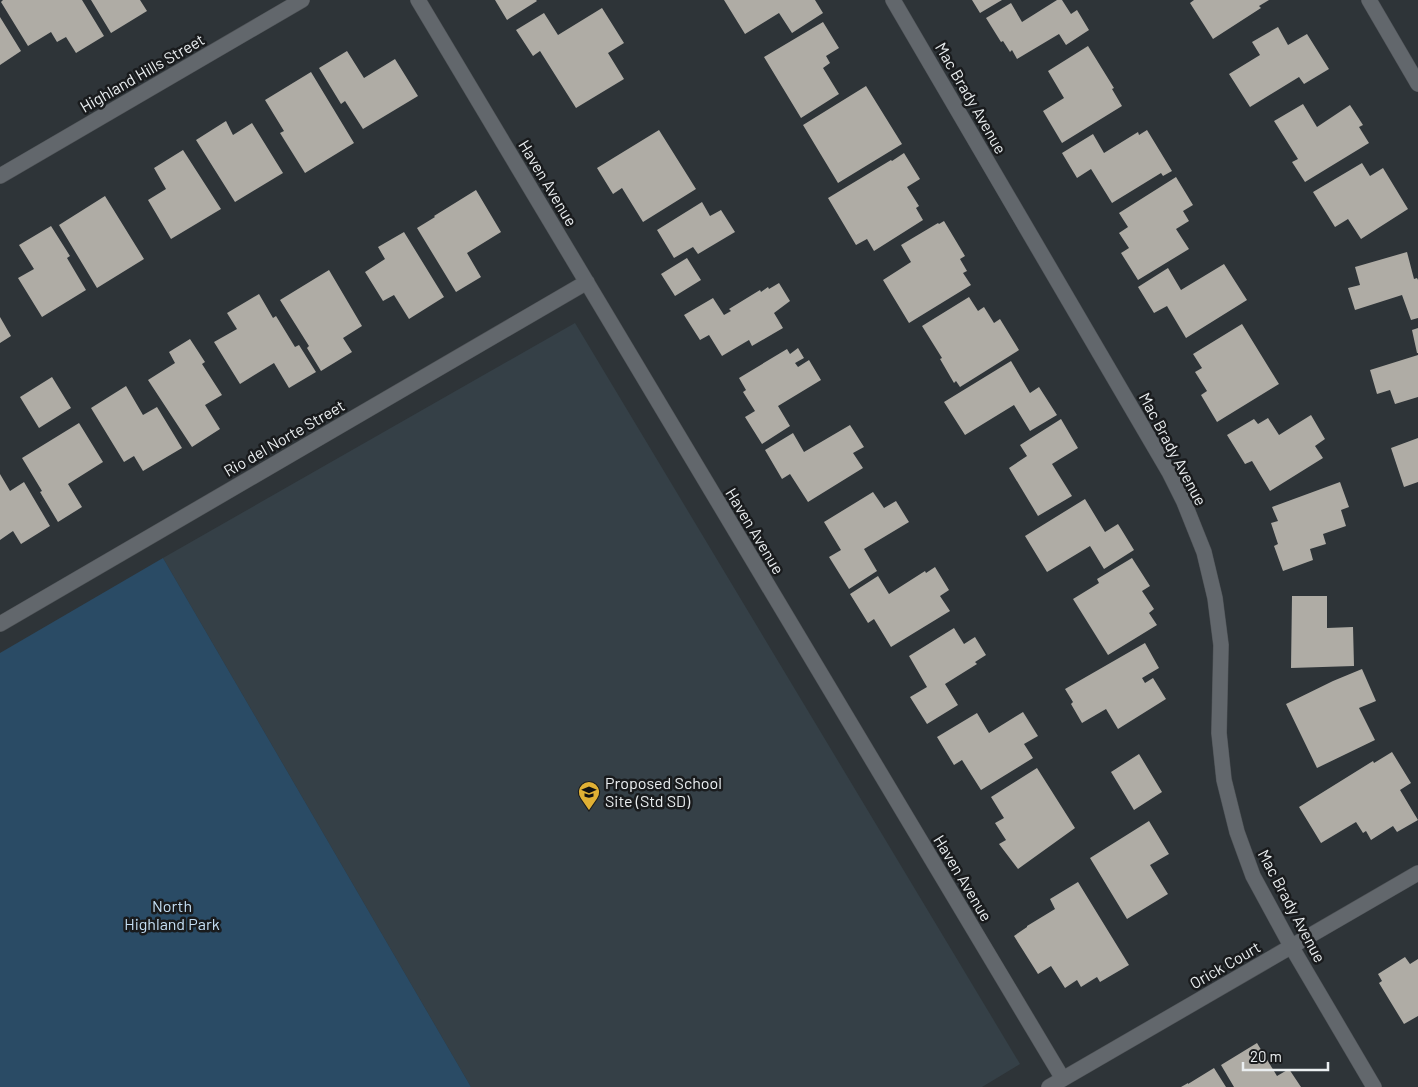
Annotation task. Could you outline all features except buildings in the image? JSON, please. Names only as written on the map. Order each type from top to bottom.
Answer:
[{"type":"street","name":"Highland Hills Street","points":[[0,176],[302,0]]},
{"type":"street","name":"Haven Avenue","points":[[418,0],[1063,1079]]},
{"type":"street","name":"Mac Brady Avenue","points":[[893,0],[1184,502],[1204,552],[1215,598],[1220,645],[1220,742],[1224,780],[1236,832],[1253,876],[1291,946],[1374,1087]]},
{"type":"street","points":[[1369,0],[1418,84]]},
{"type":"street","name":"Rio del Norte Street","points":[[0,624],[586,282]]},
{"type":"street","name":"Orick Court","points":[[1050,1087],[1418,873]]},
{"type":"shaded area","name":"Proposed School Site (Std SD)","points":[[575,323],[1020,1064],[982,1087],[471,1087],[163,558]]},
{"type":"green space","name":"North Highland Park","points":[[163,558],[471,1087],[0,1087],[0,653]]},
{"type":"place","name":"Proposed School Site (Std SD)","points":[[589,811]]}]
